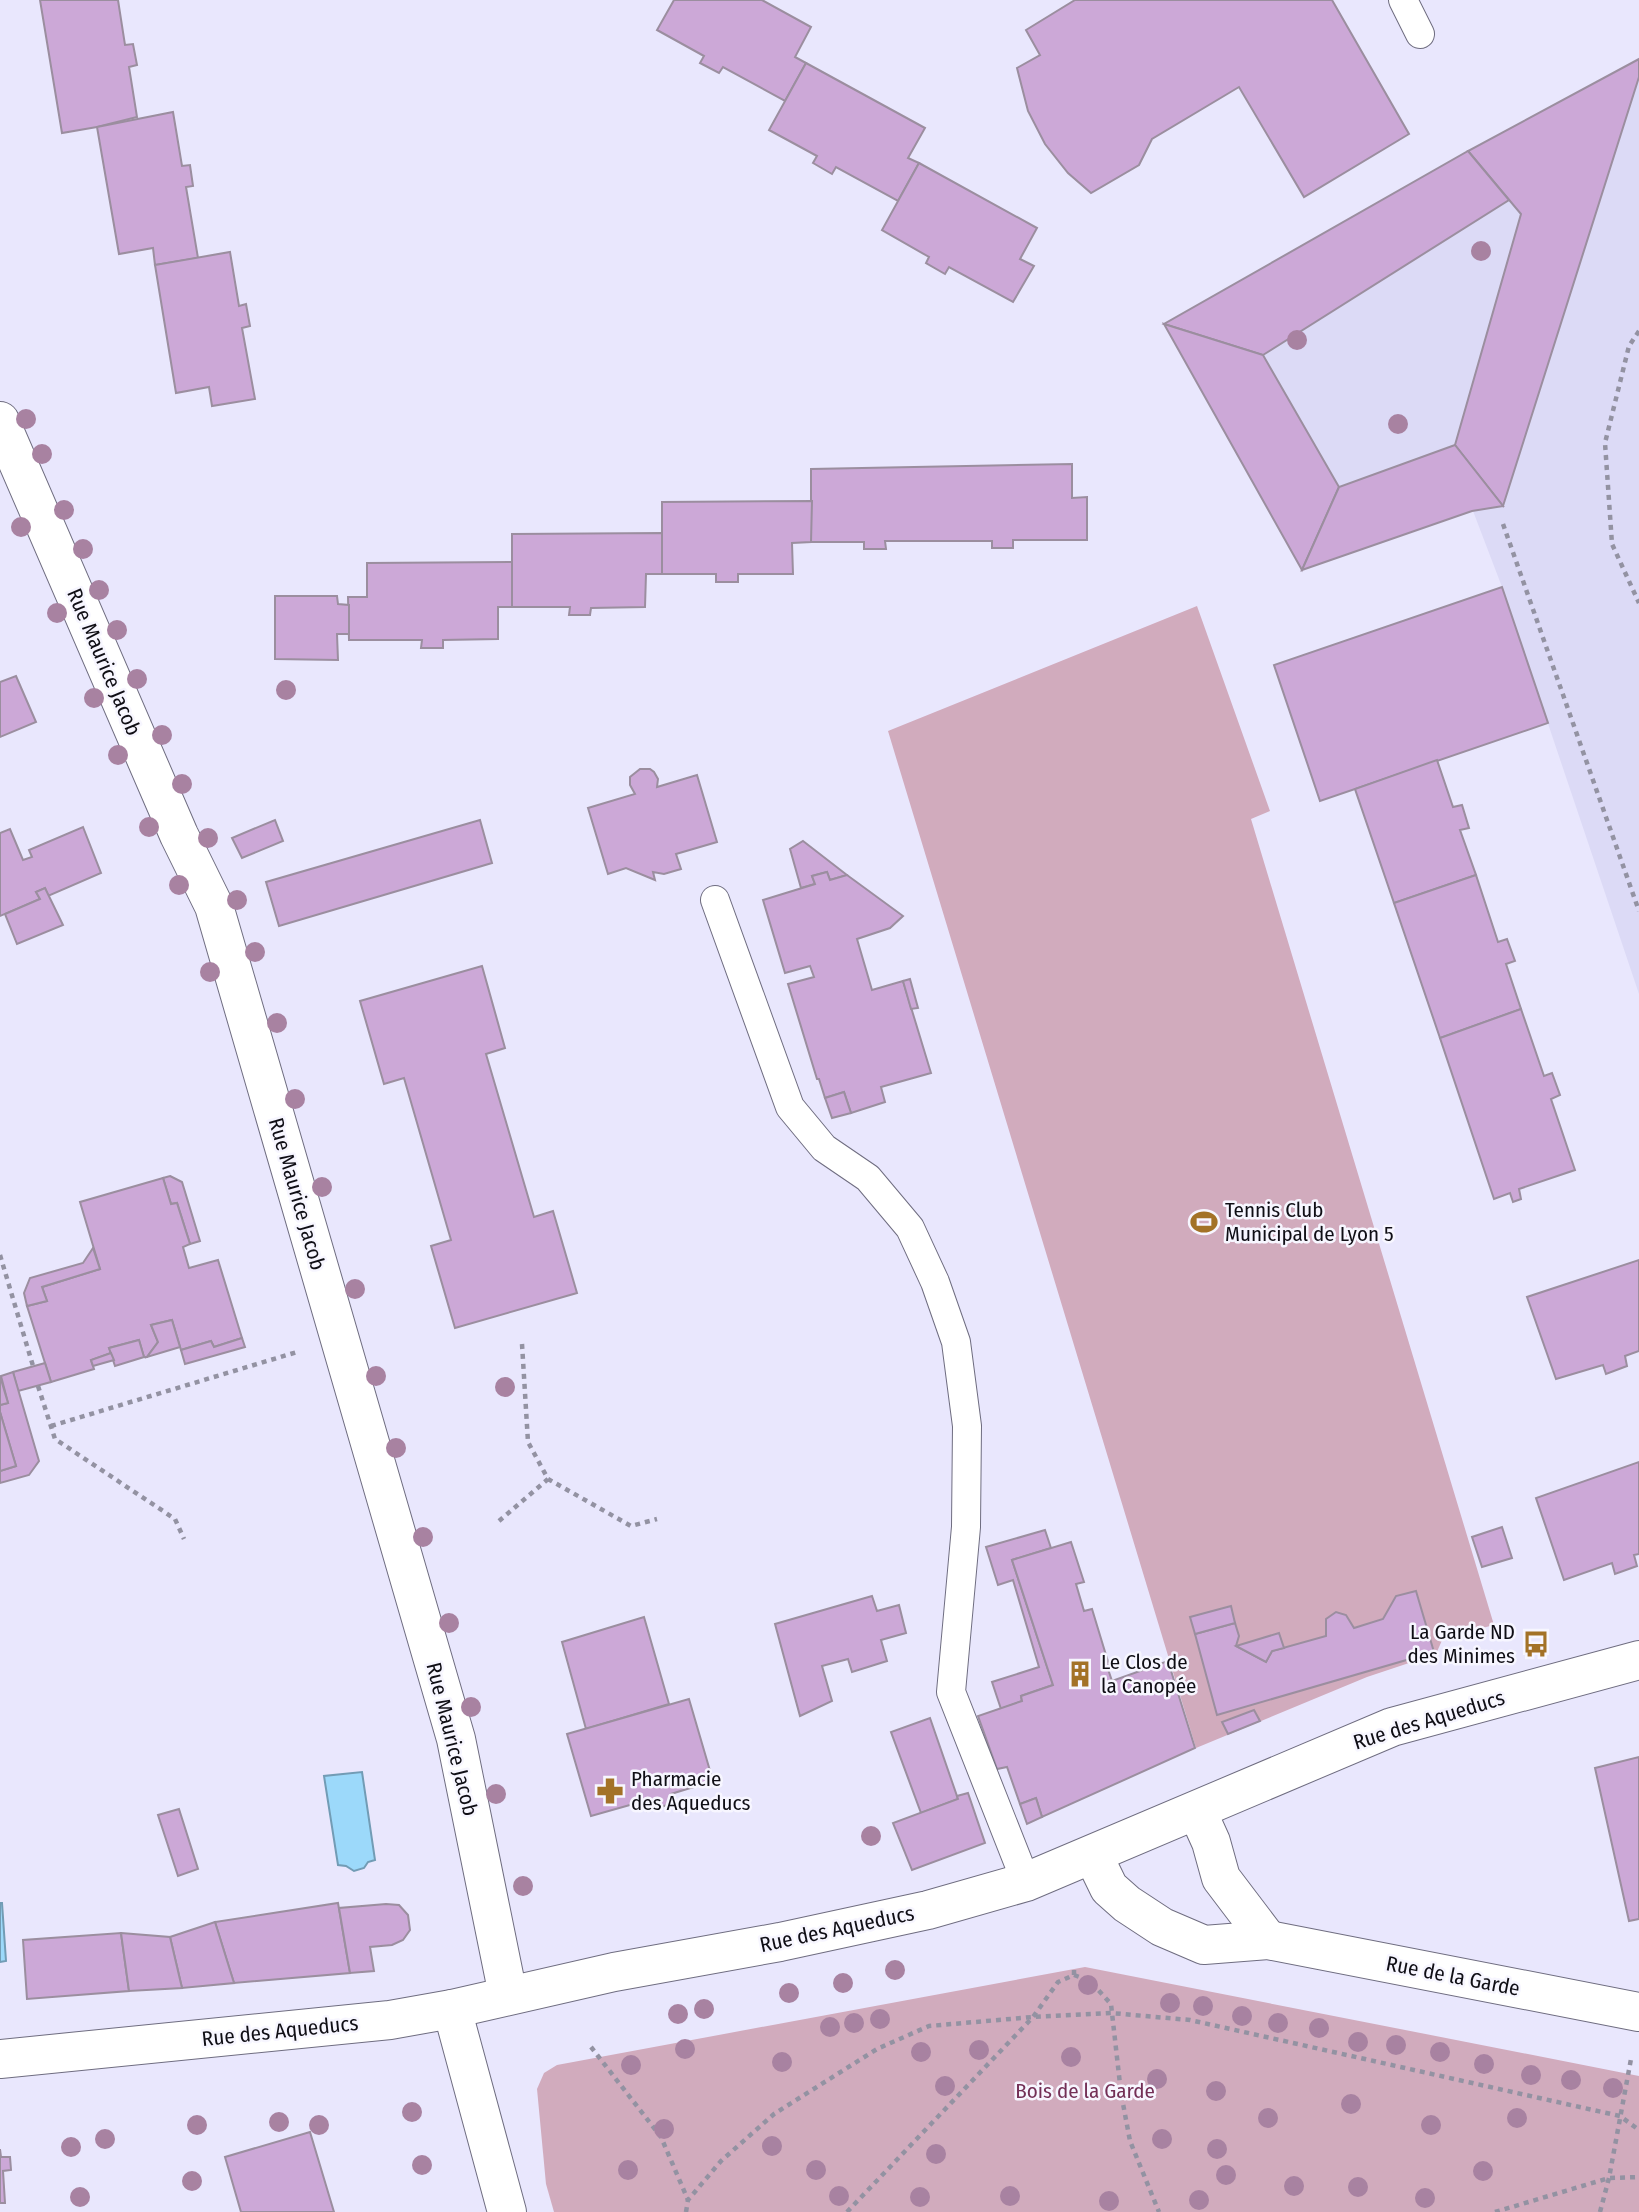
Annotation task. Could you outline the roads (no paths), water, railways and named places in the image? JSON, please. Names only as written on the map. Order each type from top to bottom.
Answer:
[{"type":"street","name":"Rue Maurice Jacob","points":[[0,421],[178,835],[214,905],[456,1739],[508,1995]]},
{"type":"street","name":"Rue des Aqueducs","points":[[0,2059],[333,2027],[452,2009],[614,1972],[780,1942],[928,1910],[1026,1882],[1392,1727],[1639,1660]]},
{"type":"street","points":[[1197,1811],[1221,1878],[1268,1940]]},
{"type":"street","name":"Rue de la Garde","points":[[1093,1855],[1109,1888],[1162,1927],[1204,1945],[1268,1940],[1639,2012]]},
{"type":"street","points":[[452,2009],[507,2212]]},
{"type":"lane","points":[[1403,0],[1420,34]]},
{"type":"lane","points":[[715,900],[790,1107],[824,1148],[868,1178],[910,1228],[935,1282],[956,1342],[967,1426],[966,1527],[951,1692],[1026,1882]]},
{"type":"water","points":[[362,1772],[375,1860],[354,1871],[338,1865],[324,1776]]},
{"type":"water","points":[[0,1903],[6,1961],[0,1962]]},
{"type":"place","name":"Tennis Club Municipal de Lyon 5","points":[[1204,1222]]},
{"type":"place","name":"La Garde ND des Minimes","points":[[1536,1644]]},
{"type":"place","name":"Le Clos de la Canopée","points":[[1080,1674]]},
{"type":"place","name":"Pharmacie des Aqueducs","points":[[610,1791]]},
{"type":"park label","name":"Bois de la Garde","points":[[1085,2091]]}]
